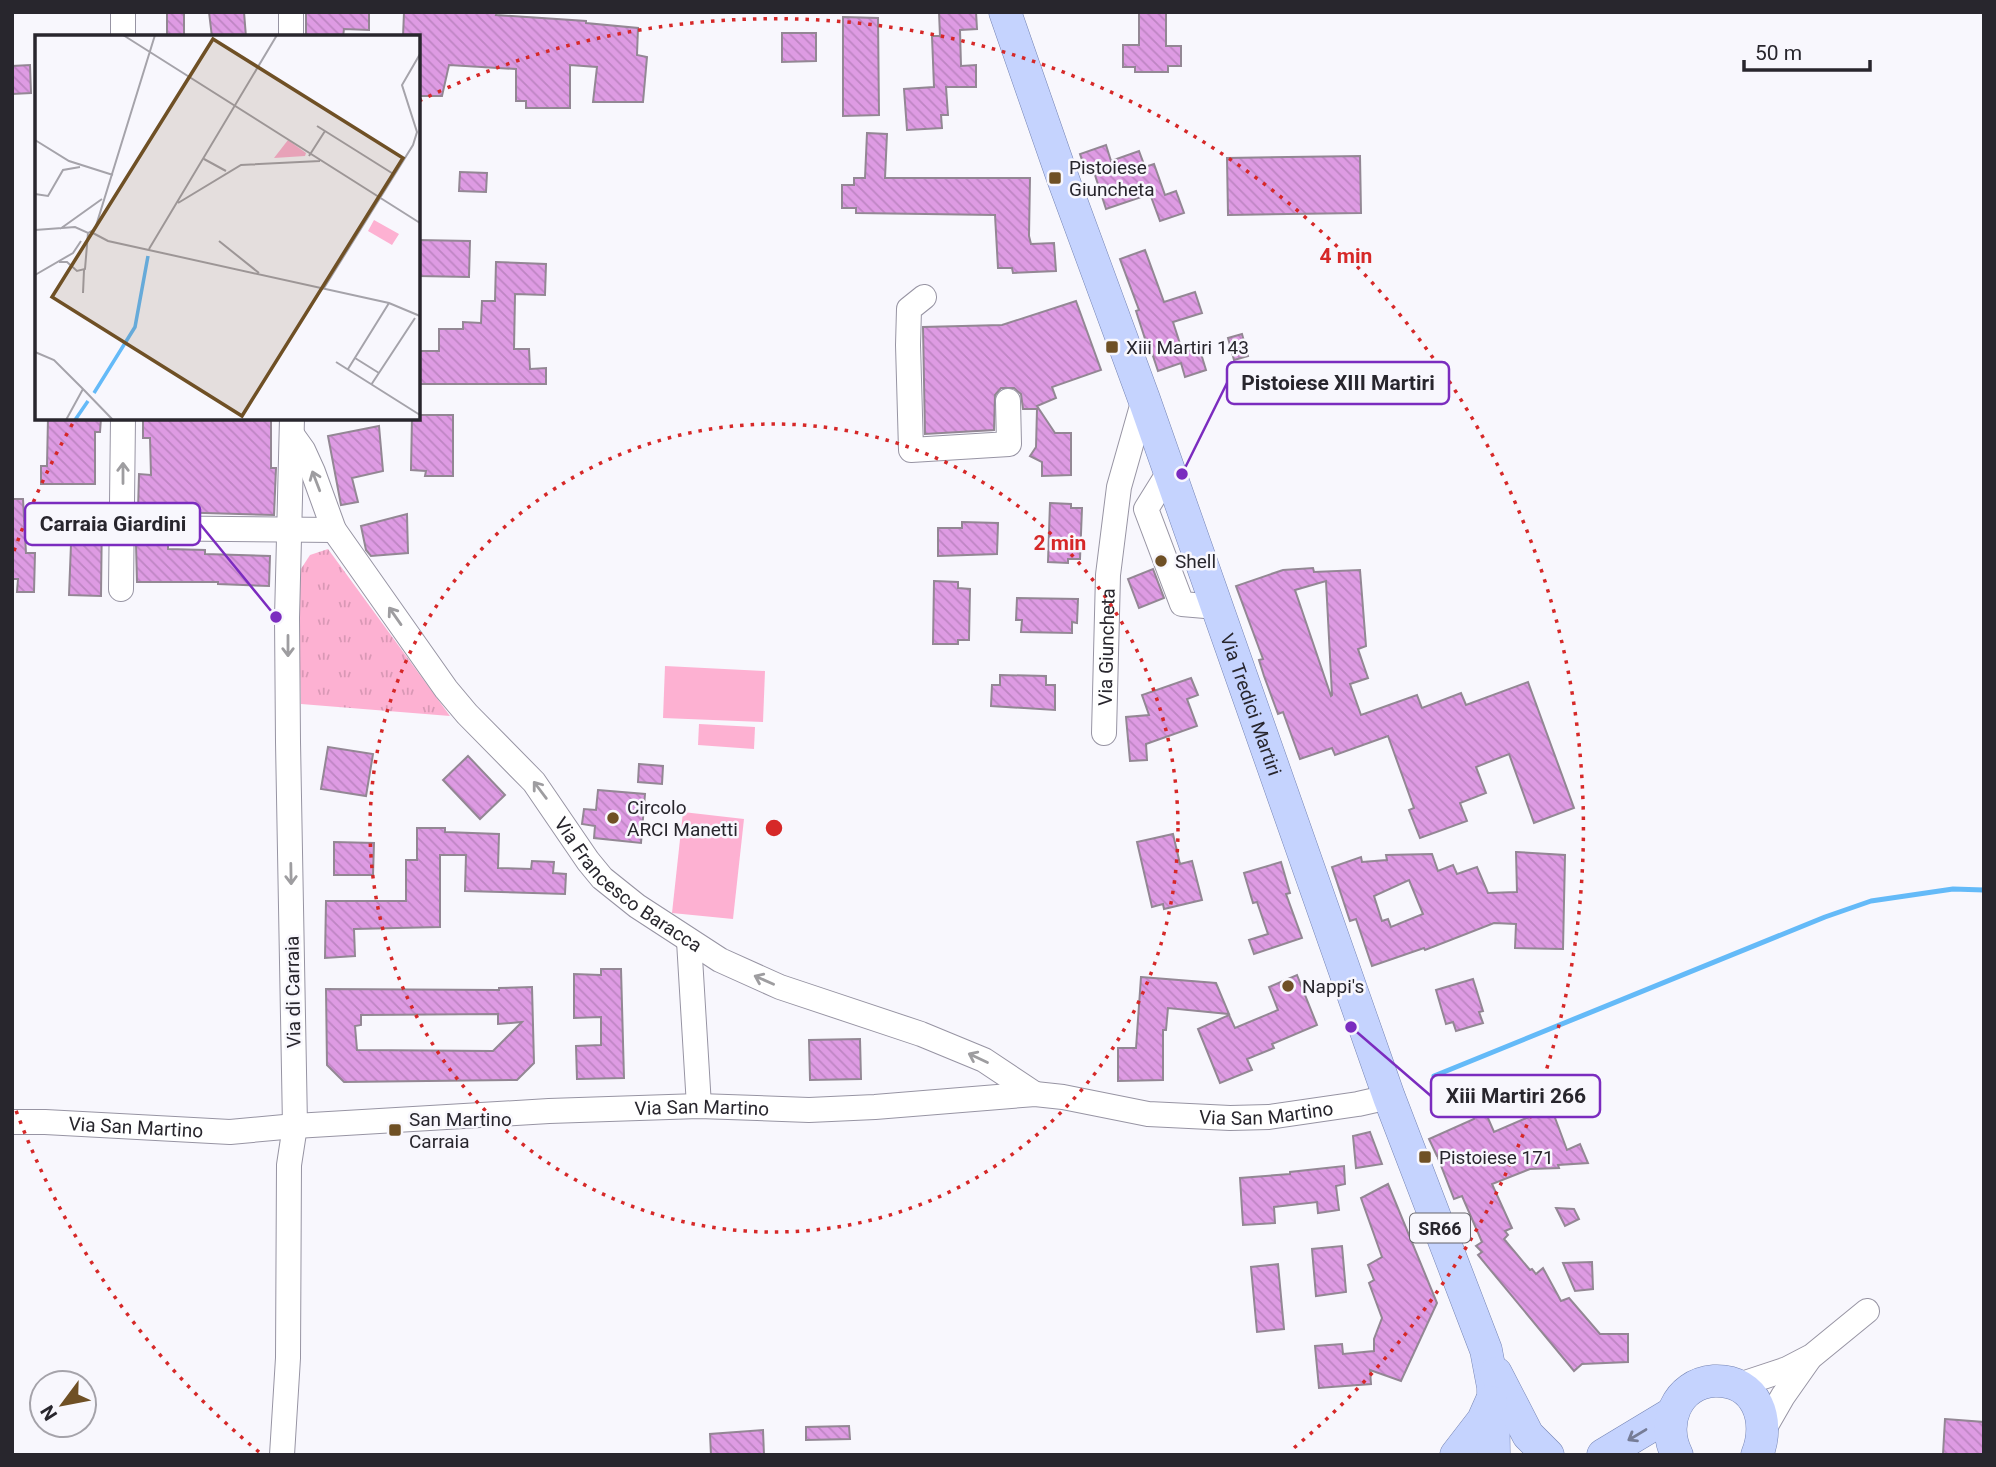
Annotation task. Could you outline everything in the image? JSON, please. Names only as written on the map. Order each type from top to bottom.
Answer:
[{"type":"main road","name":"Via Tredici Martiri","points":[[1005,12],[1389,1097],[1489,1360],[1494,1455]]},
{"type":"main road","points":[[1489,1360],[1528,1436],[1548,1455]]},
{"type":"main road","points":[[1603,1455],[1671,1414],[1685,1394],[1702,1384],[1717,1381],[1736,1386],[1756,1402],[1762,1414],[1760,1442]]},
{"type":"main road","points":[[1456,1455],[1483,1420],[1493,1398]]},
{"type":"main road","points":[[1671,1414],[1671,1434],[1677,1455]]},
{"type":"street","points":[[123,12],[123,35]]},
{"type":"street","points":[[291,12],[291,35]]},
{"type":"street","points":[[925,297],[909,309],[911,450],[1009,444],[1008,401]]},
{"type":"street","name":"Via Giuncheta","points":[[1104,733],[1108,575],[1119,487],[1144,399]]},
{"type":"street","points":[[121,589],[123,420]]},
{"type":"street","name":"Via Francesco Baracca","points":[[290,529],[292,426]]},
{"type":"street","name":"Via Francesco Baracca","points":[[292,426],[334,530],[446,689],[534,782],[595,870],[637,906],[720,960],[780,987],[920,1034],[984,1060],[1035,1094]]},
{"type":"street","points":[[123,528],[334,530]]},
{"type":"street","name":"Via di Carraia","points":[[282,1455],[288,1358],[289,1165],[295,1126],[287,618],[290,529]]},
{"type":"street","points":[[689,942],[699,1106]]},
{"type":"street","name":"Via San Martino","points":[[12,1122],[230,1132],[549,1111],[699,1106],[809,1110],[1035,1094],[1149,1114],[1230,1118],[1269,1117],[1389,1097]]},
{"type":"street","points":[[1736,1386],[1812,1356],[1867,1311]]},
{"type":"street","points":[[1760,1442],[1783,1396],[1812,1356]]},
{"type":"green space","points":[[328,549],[450,716],[301,704],[297,575],[310,555]]},
{"type":"green space","points":[[665,666],[765,671],[763,722],[663,718]]},
{"type":"green space","points":[[699,724],[755,727],[754,749],[698,745]]},
{"type":"green space","points":[[683,812],[744,819],[733,919],[672,913]]},
{"type":"building","points":[[167,12],[184,12],[184,35],[167,35]]},
{"type":"building","points":[[209,12],[244,12],[246,35],[212,35]]},
{"type":"building","points":[[306,12],[369,12],[369,30],[344,29],[343,35],[306,35]]},
{"type":"building","points":[[404,12],[497,12],[496,15],[586,21],[638,28],[637,55],[647,57],[643,102],[593,102],[597,67],[570,65],[570,108],[526,108],[526,101],[516,101],[516,69],[449,65],[442,96],[420,96],[420,35],[403,35]]},
{"type":"building","points":[[939,12],[976,12],[977,29],[960,30],[961,66],[976,65],[976,87],[946,87],[948,115],[941,115],[942,128],[907,130],[904,89],[934,87],[932,36],[940,36]]},
{"type":"building","points":[[1139,12],[1166,12],[1166,46],[1181,46],[1181,66],[1168,66],[1168,72],[1135,72],[1135,67],[1123,67],[1123,45],[1139,45]]},
{"type":"building","points":[[843,17],[878,18],[879,115],[843,116]]},
{"type":"building","points":[[782,33],[816,33],[816,61],[782,62]]},
{"type":"building","points":[[30,65],[31,93],[12,94],[12,66]]},
{"type":"building","points":[[867,133],[887,134],[885,178],[1030,178],[1031,244],[1054,243],[1056,271],[1013,273],[1012,268],[998,268],[995,215],[856,213],[856,208],[842,208],[842,185],[854,185],[854,178],[865,178]]},
{"type":"building","points":[[1106,145],[1111,161],[1139,151],[1145,167],[1154,164],[1165,195],[1176,191],[1184,213],[1160,221],[1150,194],[1106,209],[1094,172],[1087,174],[1080,154]]},
{"type":"building","points":[[1360,156],[1361,213],[1228,215],[1227,158]]},
{"type":"building","points":[[460,172],[487,173],[486,192],[459,191]]},
{"type":"building","points":[[420,240],[470,241],[469,277],[420,276]]},
{"type":"building","points":[[1145,250],[1164,302],[1195,292],[1202,313],[1173,322],[1183,353],[1199,347],[1206,370],[1185,377],[1181,363],[1158,371],[1120,259]]},
{"type":"building","points":[[496,262],[546,264],[545,295],[515,294],[514,349],[529,349],[530,369],[546,368],[546,384],[420,384],[420,351],[439,351],[439,329],[463,329],[463,322],[481,323],[482,301],[495,301]]},
{"type":"building","points":[[1076,301],[1101,370],[1052,387],[1056,398],[1037,406],[1055,433],[1071,433],[1071,475],[1042,476],[1042,462],[1030,456],[1036,447],[1037,409],[1023,409],[1021,394],[1014,388],[1001,388],[995,395],[994,430],[925,434],[923,327],[1002,325]]},
{"type":"building","points":[[1242,334],[1248,356],[1234,360],[1228,338]]},
{"type":"building","points":[[420,415],[453,415],[453,476],[425,476],[426,471],[411,470],[412,420],[420,420]]},
{"type":"building","points":[[48,420],[101,420],[100,432],[95,432],[95,484],[41,484],[41,466],[47,466]]},
{"type":"building","points":[[143,420],[271,420],[271,468],[276,468],[274,515],[138,511],[139,474],[151,475],[150,438],[143,438]]},
{"type":"building","points":[[379,426],[383,471],[352,478],[358,502],[341,505],[328,436]]},
{"type":"building","points":[[12,499],[23,499],[26,553],[35,553],[34,592],[17,592],[18,579],[12,579]]},
{"type":"building","points":[[1050,503],[1071,504],[1071,508],[1082,508],[1080,559],[1068,559],[1068,563],[1048,562]]},
{"type":"building","points":[[53,510],[102,512],[101,596],[69,595],[71,544],[52,543]]},
{"type":"building","points":[[407,514],[408,553],[371,556],[366,550],[361,526]]},
{"type":"building","points":[[962,522],[998,523],[997,554],[938,556],[938,528],[962,528]]},
{"type":"building","points":[[136,544],[168,544],[168,549],[205,550],[205,554],[270,556],[269,586],[218,582],[137,582]]},
{"type":"building","points":[[1153,569],[1164,598],[1139,608],[1128,579]]},
{"type":"building","points":[[1283,570],[1360,570],[1366,646],[1358,649],[1368,678],[1350,684],[1361,715],[1417,695],[1422,708],[1461,693],[1466,705],[1528,682],[1574,808],[1534,823],[1509,754],[1476,767],[1486,793],[1460,803],[1467,821],[1420,838],[1409,810],[1414,808],[1388,736],[1335,755],[1332,748],[1300,759],[1283,712],[1278,714],[1259,660],[1263,659],[1236,586]],"holes":[[[1326,581],[1332,695],[1295,590]]]},
{"type":"building","points":[[934,581],[958,582],[958,588],[970,589],[969,640],[958,640],[958,644],[933,644]]},
{"type":"building","points":[[1017,598],[1078,599],[1077,623],[1072,622],[1072,633],[1021,632],[1022,620],[1016,620]]},
{"type":"building","points":[[1000,675],[1046,676],[1046,685],[1055,685],[1055,710],[991,706],[992,685],[1000,685]]},
{"type":"building","points":[[1191,678],[1198,695],[1187,699],[1197,726],[1146,744],[1147,760],[1130,761],[1126,717],[1149,715],[1142,695]]},
{"type":"building","points":[[328,747],[373,754],[366,796],[321,789]]},
{"type":"building","points":[[468,756],[505,795],[480,819],[443,780]]},
{"type":"building","points":[[639,764],[663,766],[662,784],[638,782]]},
{"type":"building","points":[[598,790],[645,794],[641,843],[594,838],[595,826],[582,824],[584,809],[596,810]]},
{"type":"building","points":[[417,828],[499,834],[498,868],[531,869],[532,861],[554,862],[553,873],[566,874],[565,894],[465,891],[466,855],[440,855],[440,927],[354,929],[355,956],[325,958],[326,901],[406,901],[406,860],[417,860]]},
{"type":"building","points":[[1173,834],[1180,864],[1192,861],[1202,900],[1164,909],[1163,904],[1152,907],[1137,842]]},
{"type":"building","points":[[334,842],[374,843],[373,875],[334,875]]},
{"type":"building","points":[[1516,852],[1565,855],[1563,949],[1515,948],[1516,924],[1494,923],[1425,950],[1424,948],[1372,966],[1356,919],[1350,921],[1332,867],[1361,857],[1362,862],[1387,860],[1386,855],[1432,854],[1438,871],[1453,865],[1457,874],[1477,867],[1488,893],[1517,892]],"holes":[[[1409,880],[1423,914],[1391,927],[1388,919],[1382,921],[1374,896]]]},
{"type":"building","points":[[1281,862],[1290,893],[1286,894],[1302,938],[1254,954],[1249,940],[1268,934],[1257,902],[1253,903],[1244,873]]},
{"type":"building","points":[[601,969],[621,969],[624,1078],[577,1079],[576,1046],[601,1045],[601,1017],[574,1018],[574,974],[601,975]]},
{"type":"building","points":[[1297,975],[1317,1025],[1272,1044],[1274,1048],[1247,1059],[1252,1070],[1220,1083],[1198,1029],[1229,1015],[1235,1028],[1278,1010],[1269,987]]},
{"type":"building","points":[[1141,977],[1216,983],[1229,1014],[1168,1008],[1166,1030],[1163,1030],[1163,1080],[1118,1081],[1118,1048],[1136,1048]]},
{"type":"building","points":[[1473,979],[1483,1011],[1479,1012],[1483,1023],[1456,1031],[1453,1022],[1446,1024],[1436,990]]},
{"type":"building","points":[[532,987],[534,1063],[517,1080],[344,1082],[327,1065],[326,989]],"holes":[[[498,1014],[498,1024],[522,1022],[493,1051],[357,1050],[355,1026],[361,1025],[361,1015]]]},
{"type":"building","points":[[860,1039],[861,1079],[810,1080],[809,1040]]},
{"type":"building","points":[[1548,1099],[1567,1150],[1580,1144],[1588,1163],[1530,1169],[1492,1184],[1512,1228],[1505,1231],[1508,1235],[1504,1239],[1530,1270],[1536,1274],[1543,1268],[1561,1301],[1569,1298],[1600,1334],[1628,1334],[1628,1362],[1582,1364],[1574,1371],[1478,1255],[1482,1252],[1476,1246],[1482,1242],[1462,1196],[1454,1199],[1438,1158],[1444,1154],[1437,1156],[1429,1139],[1474,1119],[1473,1116],[1485,1111],[1494,1132],[1538,1113],[1534,1105]]},
{"type":"building","points":[[1370,1132],[1382,1164],[1356,1168],[1353,1136]]},
{"type":"building","points":[[1344,1166],[1345,1184],[1336,1186],[1339,1210],[1318,1213],[1317,1202],[1274,1207],[1275,1223],[1243,1225],[1240,1178]]},
{"type":"building","points":[[1388,1184],[1437,1303],[1401,1381],[1370,1370],[1371,1384],[1319,1388],[1315,1346],[1342,1344],[1343,1354],[1374,1351],[1374,1339],[1382,1318],[1369,1283],[1374,1280],[1368,1265],[1382,1257],[1361,1198]]},
{"type":"building","points":[[1556,1208],[1574,1209],[1579,1219],[1565,1226]]},
{"type":"building","points":[[1342,1246],[1346,1292],[1316,1296],[1312,1249]]},
{"type":"building","points":[[1592,1262],[1593,1289],[1575,1291],[1563,1263]]},
{"type":"building","points":[[1278,1264],[1284,1329],[1257,1332],[1251,1267]]},
{"type":"building","points":[[1945,1419],[1984,1422],[1984,1455],[1943,1454]]},
{"type":"building","points":[[849,1426],[850,1439],[806,1440],[806,1427]]},
{"type":"building","points":[[763,1430],[764,1455],[711,1455],[710,1434]]},
{"type":"waterway","points":[[1434,1076],[1825,917],[1871,901],[1953,889],[1984,890]]},
{"type":"place","name":"Pistoiese Giuncheta","points":[[1055,178]]},
{"type":"place","name":"Xiii Martiri 143","points":[[1112,347]]},
{"type":"place","name":"Pistoiese XIII Martiri","points":[[1182,474]]},
{"type":"place","name":"Shell","points":[[1161,561]]},
{"type":"place","name":"Carraia Giardini","points":[[276,617]]},
{"type":"place","name":"Circolo ARCI Manetti","points":[[613,818]]},
{"type":"place","name":"Nappi's","points":[[1288,986]]},
{"type":"place","name":"Xiii Martiri 266","points":[[1351,1027]]},
{"type":"place","name":"San Martino Carraia","points":[[395,1130]]},
{"type":"place","name":"Pistoiese 171","points":[[1425,1157]]}]
